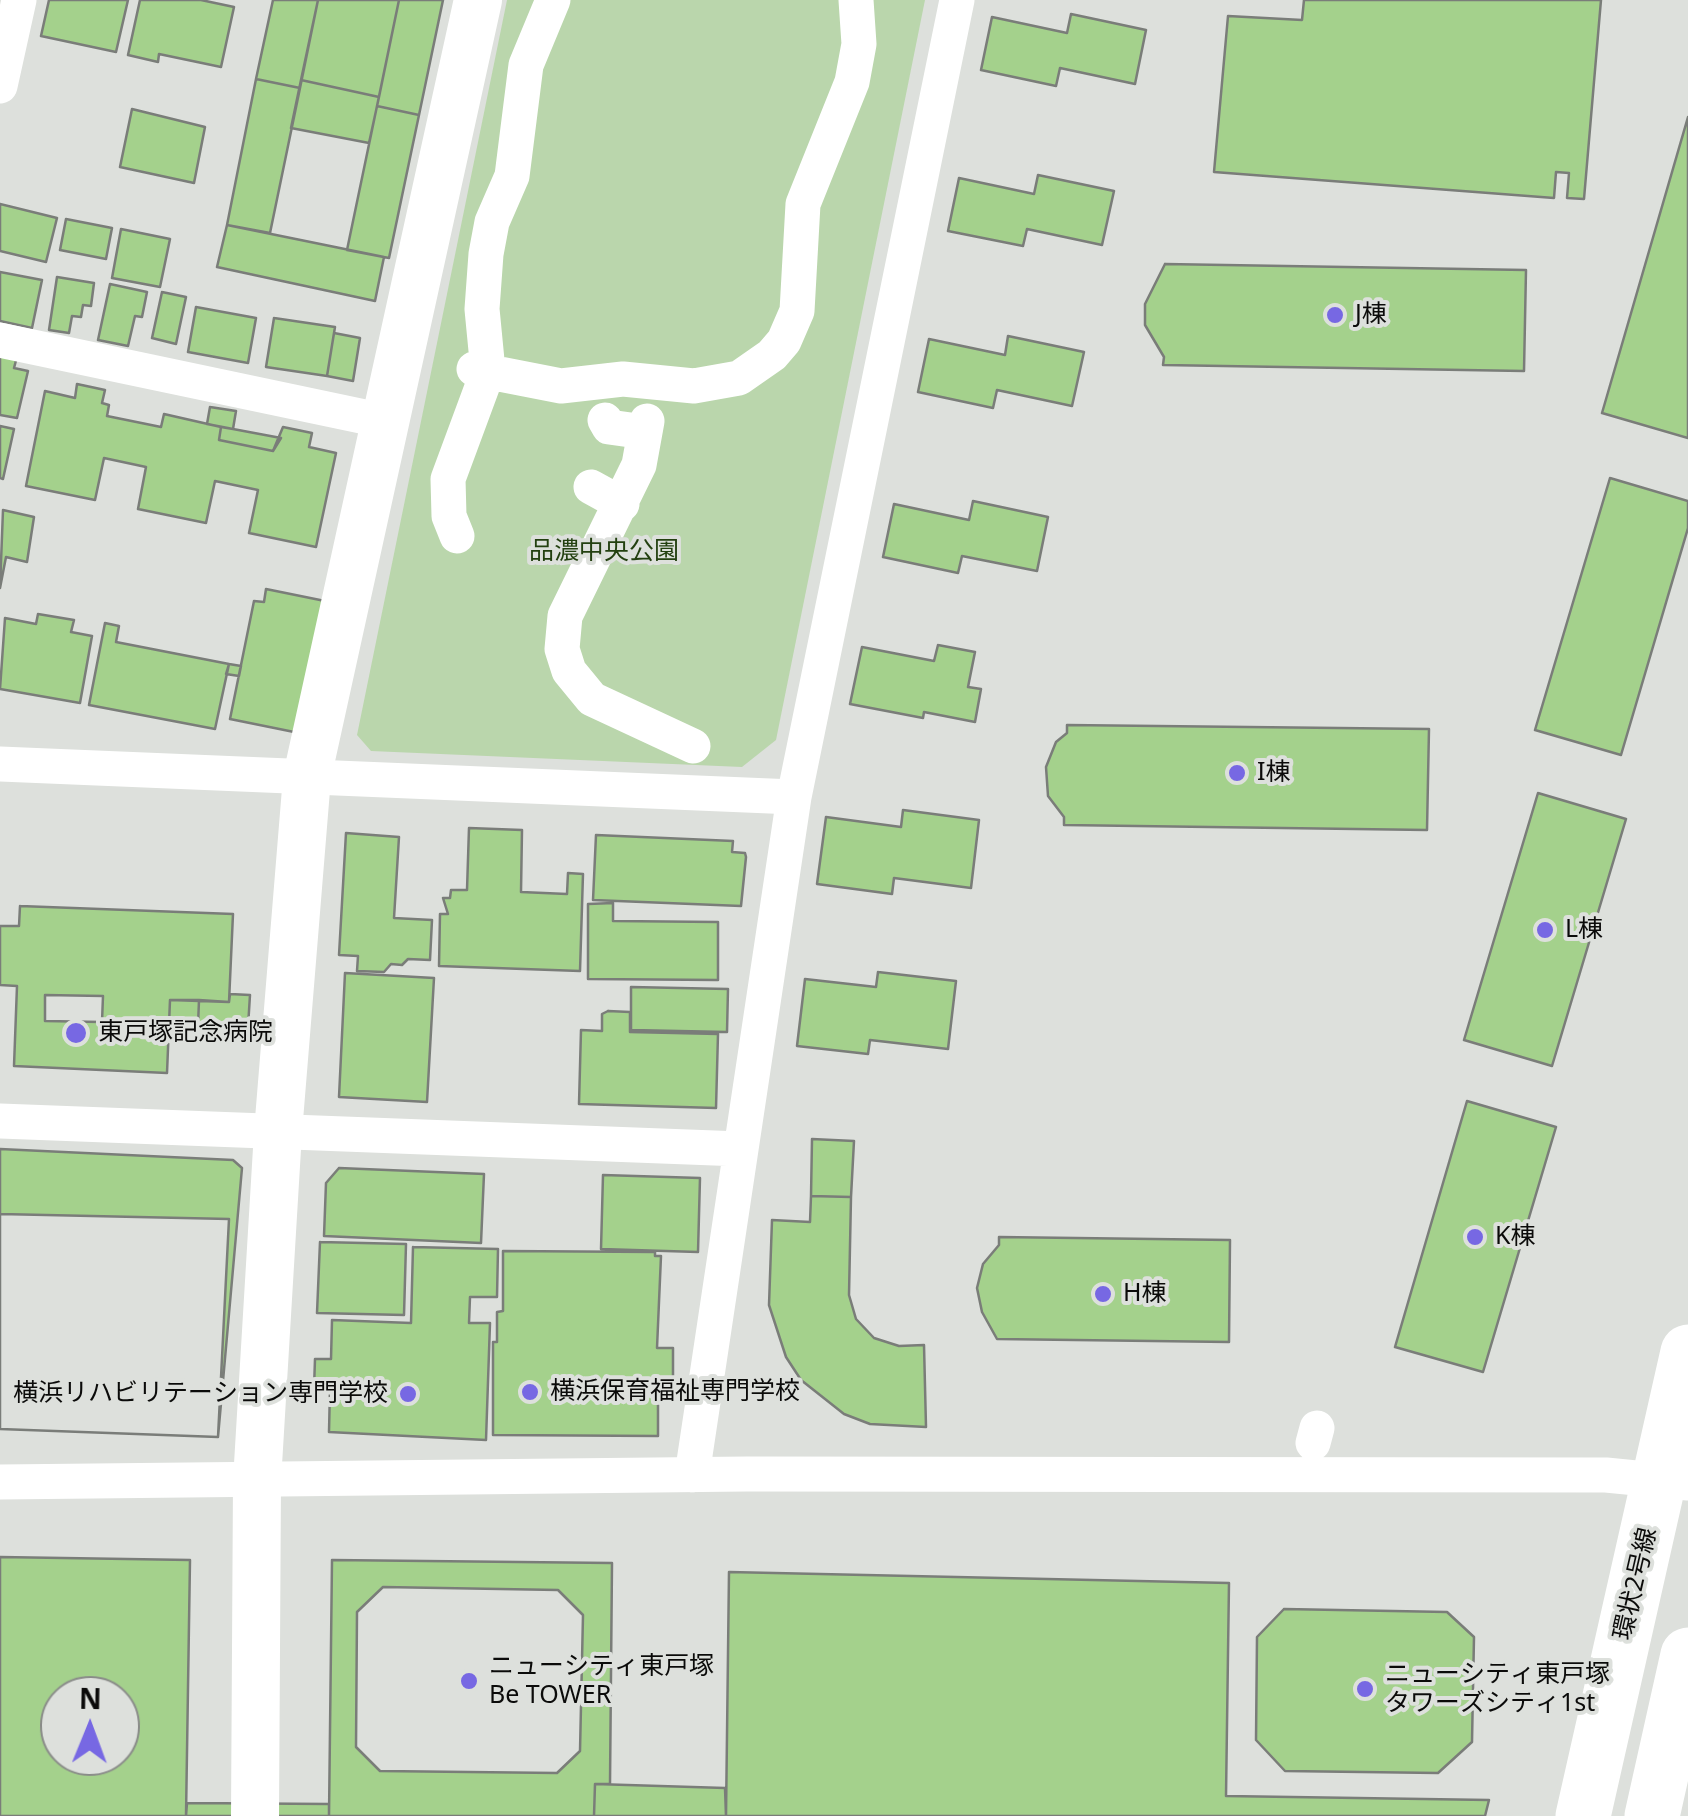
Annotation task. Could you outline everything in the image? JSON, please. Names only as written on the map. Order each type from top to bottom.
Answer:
[{"type":"main road","name":"環状2号線","points":[[1583,1816],[1674,1480],[1688,1352]]},
{"type":"main road","points":[[1652,1816],[1688,1655]]},
{"type":"street","points":[[0,86],[19,0]]},
{"type":"street","points":[[255,1816],[257,1481],[278,1132],[307,777],[478,0]]},
{"type":"street","points":[[457,536],[450,516],[448,479],[481,370],[486,254],[492,222],[512,176],[526,65],[553,0]]},
{"type":"street","points":[[481,370],[581,396],[650,399],[717,384],[759,365],[784,341],[800,288],[803,204],[852,82],[859,44],[856,0]]},
{"type":"street","points":[[692,1475],[794,797],[957,0]]},
{"type":"street","points":[[0,340],[388,422]]},
{"type":"street","points":[[581,396],[609,428],[650,399]]},
{"type":"street","points":[[650,399],[639,466],[602,508],[562,627],[562,649],[569,672],[592,699],[693,746]]},
{"type":"street","points":[[0,764],[794,797]]},
{"type":"street","points":[[0,1120],[742,1149]]},
{"type":"street","points":[[0,1482],[692,1475],[1674,1480]]},
{"type":"green space","name":"品濃中央公園","points":[[507,0],[925,0],[776,740],[742,767],[371,751],[357,735]]},
{"type":"building","points":[[49,0],[128,0],[116,52],[41,36]]},
{"type":"building","points":[[140,0],[201,0],[234,7],[221,67],[159,54],[158,62],[128,55]]},
{"type":"building","points":[[273,0],[318,0],[300,88],[256,79]]},
{"type":"building","points":[[318,0],[399,0],[379,97],[301,80]]},
{"type":"building","points":[[399,0],[443,0],[419,115],[377,106]]},
{"type":"building","points":[[1304,0],[1601,0],[1584,199],[1567,198],[1569,173],[1556,172],[1554,198],[1214,172],[1228,16],[1302,20]]},
{"type":"building","points":[[1071,14],[1146,30],[1135,84],[1060,68],[1056,86],[981,70],[992,17],[1067,33]]},
{"type":"building","points":[[256,79],[300,88],[270,233],[227,225]]},
{"type":"building","points":[[301,80],[379,97],[369,143],[291,128]]},
{"type":"building","points":[[377,106],[419,115],[389,258],[347,250]]},
{"type":"building","points":[[132,109],[205,127],[194,183],[120,167]]},
{"type":"building","points":[[1688,117],[1688,438],[1602,413]]},
{"type":"building","points":[[1038,175],[1114,191],[1102,245],[1027,229],[1023,246],[948,231],[959,178],[1034,194]]},
{"type":"building","points":[[0,204],[57,218],[46,262],[0,251]]},
{"type":"building","points":[[66,219],[112,228],[106,259],[60,250]]},
{"type":"building","points":[[227,225],[384,257],[375,301],[217,267]]},
{"type":"building","points":[[121,229],[170,239],[160,287],[112,278]]},
{"type":"building","name":"J棟","points":[[1165,264],[1526,270],[1524,371],[1163,365],[1164,357],[1145,325],[1145,304]]},
{"type":"building","points":[[0,272],[42,280],[32,328],[0,321]]},
{"type":"building","points":[[57,277],[94,283],[91,306],[83,305],[81,317],[72,316],[69,333],[49,330]]},
{"type":"building","points":[[110,284],[147,292],[142,317],[135,316],[128,346],[98,340]]},
{"type":"building","points":[[162,292],[186,297],[176,344],[152,338]]},
{"type":"building","points":[[196,307],[256,318],[248,363],[188,352]]},
{"type":"building","points":[[274,318],[335,327],[327,376],[266,367]]},
{"type":"building","points":[[334,333],[360,338],[353,381],[327,376]]},
{"type":"building","points":[[1008,336],[1084,352],[1072,406],[997,390],[993,408],[918,392],[929,339],[1005,355]]},
{"type":"building","points":[[0,349],[18,353],[14,368],[28,371],[17,418],[0,415]]},
{"type":"building","points":[[77,384],[105,390],[102,403],[109,405],[107,416],[161,427],[164,414],[221,427],[219,440],[273,451],[283,427],[312,433],[309,447],[336,453],[316,547],[249,533],[258,490],[215,481],[206,523],[138,509],[146,467],[104,458],[95,500],[26,486],[45,391],[75,398]]},
{"type":"building","points":[[210,407],[236,411],[233,429],[207,424]]},
{"type":"building","points":[[0,426],[14,429],[3,479],[0,478]]},
{"type":"building","points":[[221,427],[281,438],[273,451],[219,440]]},
{"type":"building","points":[[1610,478],[1688,501],[1688,528],[1621,755],[1535,730]]},
{"type":"building","points":[[973,501],[1048,517],[1037,571],[962,556],[958,573],[883,557],[894,504],[969,520]]},
{"type":"building","points":[[3,510],[34,517],[27,562],[6,557],[0,588]]},
{"type":"building","points":[[266,589],[325,601],[299,733],[230,719],[254,601],[264,602]]},
{"type":"building","points":[[38,614],[74,620],[71,632],[92,636],[80,703],[0,689],[5,618],[36,624]]},
{"type":"building","points":[[105,623],[119,626],[116,642],[229,664],[215,729],[89,705]]},
{"type":"building","points":[[938,645],[975,652],[968,687],[981,689],[975,722],[924,712],[923,718],[850,704],[862,647],[934,661]]},
{"type":"building","points":[[229,664],[241,666],[239,676],[226,674]]},
{"type":"building","name":"I棟","points":[[1067,725],[1429,729],[1427,830],[1064,825],[1064,817],[1048,796],[1046,767],[1056,742],[1067,733]]},
{"type":"building","name":"L棟","points":[[1538,793],[1626,819],[1552,1066],[1464,1040]]},
{"type":"building","points":[[903,810],[979,820],[971,888],[894,878],[892,894],[817,884],[826,817],[901,827]]},
{"type":"building","points":[[469,828],[522,830],[521,892],[567,894],[568,873],[583,874],[580,971],[439,966],[440,914],[448,914],[443,898],[450,898],[451,890],[467,890]]},
{"type":"building","points":[[346,833],[399,837],[394,918],[432,920],[430,960],[408,959],[402,965],[391,964],[384,972],[357,971],[358,956],[339,955]]},
{"type":"building","points":[[596,835],[733,841],[732,852],[745,853],[746,857],[741,906],[593,900]]},
{"type":"building","points":[[613,903],[613,921],[718,922],[718,980],[588,979],[588,904]]},
{"type":"building","points":[[20,906],[233,914],[229,1002],[170,1000],[167,1073],[14,1066],[17,986],[0,985],[0,926],[19,926]],"holes":[[[45,995],[103,996],[102,1022],[45,1021]]]},
{"type":"building","points":[[878,972],[956,981],[948,1049],[870,1040],[868,1054],[797,1046],[805,979],[876,987]]},
{"type":"building","points":[[345,973],[434,978],[427,1102],[339,1097]]},
{"type":"building","points":[[631,987],[728,989],[727,1032],[631,1030]]},
{"type":"building","points":[[230,994],[250,995],[248,1027],[198,1026],[199,1000],[229,1002]]},
{"type":"building","points":[[170,1000],[199,1000],[198,1026],[169,1025]]},
{"type":"building","points":[[630,1012],[630,1032],[718,1034],[716,1108],[579,1104],[581,1030],[602,1031],[602,1014]]},
{"type":"building","name":"K棟","points":[[1467,1101],[1556,1127],[1483,1372],[1395,1347]]},
{"type":"building","points":[[812,1139],[854,1141],[851,1197],[811,1196]]},
{"type":"building","points":[[0,1149],[233,1160],[242,1168],[218,1437],[0,1429]]},
{"type":"building","points":[[339,1168],[484,1174],[481,1243],[324,1236],[326,1183]]},
{"type":"building","points":[[603,1175],[700,1178],[698,1252],[601,1249]]},
{"type":"building","points":[[811,1196],[851,1197],[849,1295],[856,1319],[874,1338],[899,1346],[924,1345],[926,1427],[870,1424],[844,1414],[801,1380],[786,1357],[769,1305],[772,1220],[810,1222]]},
{"type":"building","points":[[0,1214],[229,1219],[218,1437],[0,1429]]},
{"type":"building","name":"H棟","points":[[999,1237],[1230,1240],[1229,1342],[997,1339],[982,1312],[977,1288],[983,1264],[999,1245]]},
{"type":"building","points":[[320,1242],[406,1244],[404,1315],[317,1313]]},
{"type":"building","points":[[413,1247],[498,1249],[497,1297],[470,1297],[469,1323],[490,1323],[486,1440],[329,1432],[330,1388],[314,1388],[315,1359],[331,1359],[332,1320],[411,1323]]},
{"type":"building","points":[[503,1251],[655,1252],[655,1256],[661,1256],[657,1348],[673,1348],[673,1379],[658,1379],[658,1436],[493,1435],[493,1342],[497,1342],[497,1312],[503,1311]]},
{"type":"building","points":[[0,1557],[190,1560],[186,1816],[0,1816]]},
{"type":"building","points":[[332,1560],[612,1563],[610,1784],[595,1784],[594,1816],[329,1816]]},
{"type":"building","points":[[729,1572],[1229,1583],[1226,1796],[1489,1800],[1485,1816],[726,1816]]},
{"type":"building","name":"ニューシティ東戸塚 Be TOWER","points":[[383,1587],[558,1590],[583,1615],[580,1751],[557,1773],[380,1771],[356,1747],[357,1612]]},
{"type":"building","name":"ニューシティ東戸塚 タワーズシティ1st","points":[[1284,1609],[1447,1612],[1474,1637],[1472,1742],[1438,1773],[1285,1771],[1256,1740],[1257,1637]]},
{"type":"building","points":[[595,1784],[725,1788],[726,1816],[594,1816]]},
{"type":"building","points":[[187,1803],[329,1804],[329,1816],[186,1816]]},
{"type":"place","name":"J棟","points":[[1335,315]]},
{"type":"place","name":"I棟","points":[[1237,773]]},
{"type":"place","name":"L棟","points":[[1545,930]]},
{"type":"place","name":"東戸塚記念病院","points":[[76,1033]]},
{"type":"place","name":"K棟","points":[[1475,1237]]},
{"type":"place","name":"H棟","points":[[1103,1294]]},
{"type":"place","name":"横浜保育福祉専門学校","points":[[530,1392]]},
{"type":"place","name":"横浜リハビリテーション専門学校","points":[[408,1394]]},
{"type":"place","name":"ニューシティ東戸塚 Be TOWER","points":[[469,1681]]},
{"type":"place","name":"ニューシティ東戸塚 タワーズシティ1st","points":[[1365,1689]]}]
